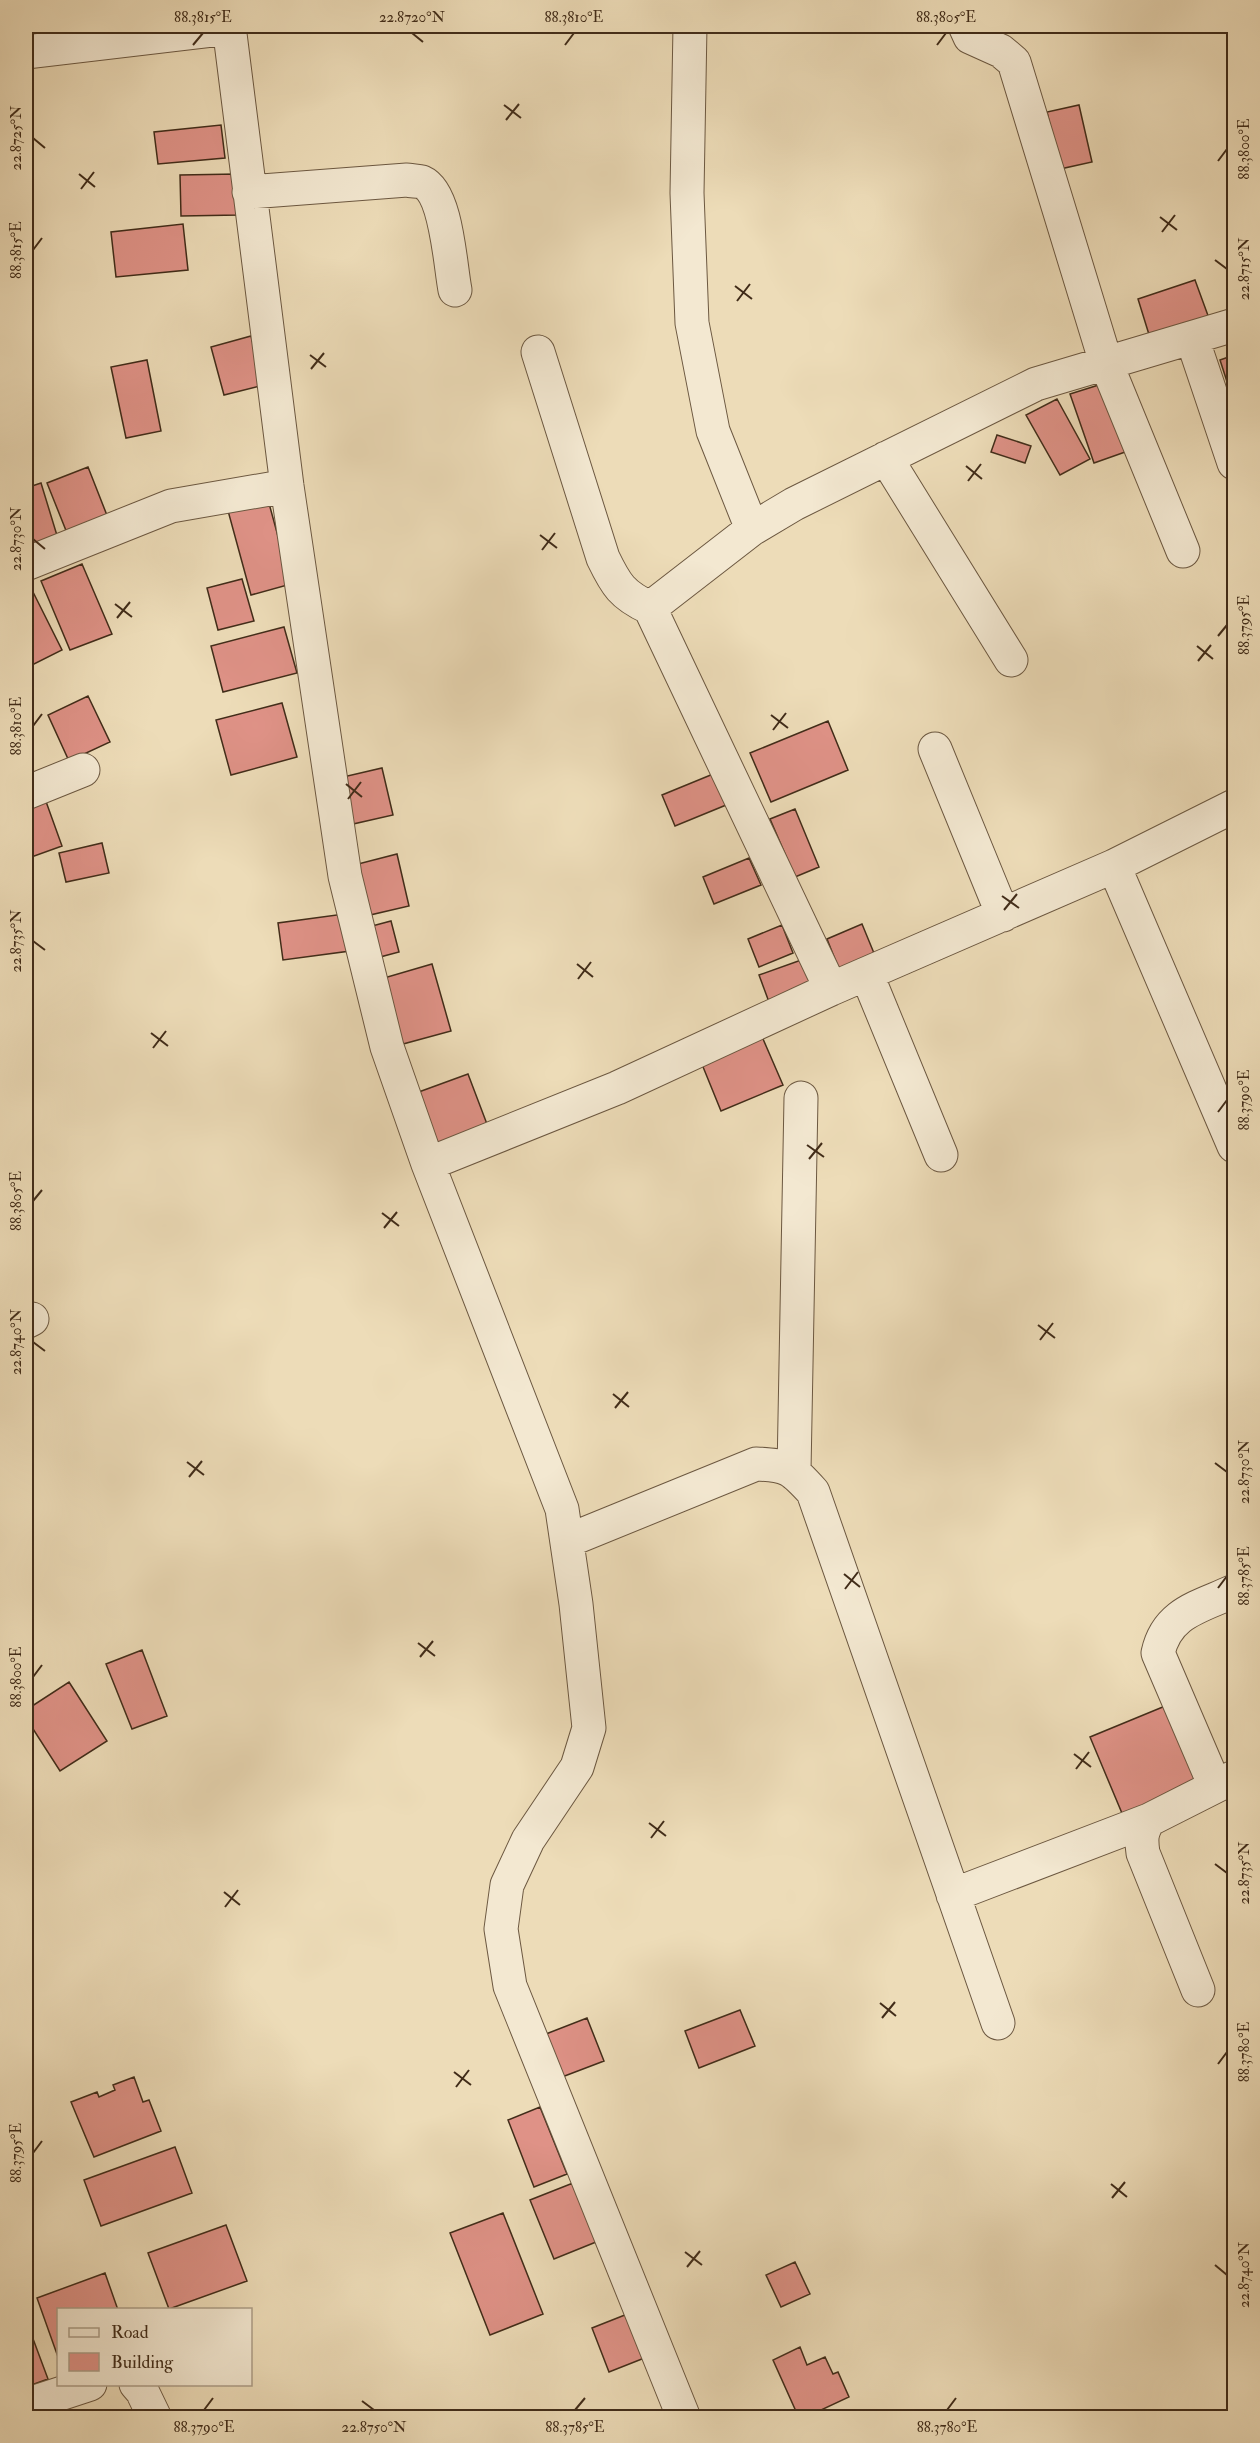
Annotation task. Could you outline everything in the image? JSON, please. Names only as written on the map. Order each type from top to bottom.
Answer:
[{"type":"street","points":[[690,26],[687,193],[692,323],[713,431],[752,529]]},
{"type":"street","points":[[964,26],[970,37],[1001,51],[1014,62],[1106,363],[1183,551]]},
{"type":"street","points":[[26,52],[229,27],[287,486],[345,876],[387,1047],[428,1164],[562,1509],[567,1541],[589,1728],[578,1767],[528,1840],[507,1885],[501,1929],[510,1986],[684,2418]]},
{"type":"street","points":[[249,192],[407,180],[422,182],[432,190],[440,206],[455,290]]},
{"type":"street","points":[[650,608],[752,529],[794,504],[1036,384],[1234,325]]},
{"type":"street","points":[[1192,338],[1234,463]]},
{"type":"street","points":[[538,352],[603,558],[615,582],[631,599],[650,608],[831,989]]},
{"type":"street","points":[[886,458],[1011,660]]},
{"type":"street","points":[[26,564],[171,506],[287,486]]},
{"type":"street","points":[[935,749],[1003,915]]},
{"type":"street","points":[[26,793],[83,770]]},
{"type":"street","points":[[428,1164],[617,1088],[831,989],[1114,866],[1234,806]]},
{"type":"street","points":[[1114,866],[1234,1146]]},
{"type":"street","points":[[867,975],[941,1155]]},
{"type":"street","points":[[794,1471],[801,1098]]},
{"type":"street","points":[[567,1541],[756,1464],[776,1465],[794,1471],[813,1492],[998,2023]]},
{"type":"street","points":[[954,1895],[1149,1820],[1225,1782],[1158,1653],[1161,1640],[1170,1624],[1183,1614],[1234,1591]]},
{"type":"street","points":[[1149,1820],[1142,1829],[1143,1853],[1198,1990]]},
{"type":"street","points":[[26,2405],[87,2386]]},
{"type":"street","points":[[137,2386],[142,2391],[155,2418]]},
{"type":"building","points":[[1079,105],[1092,162],[1060,169],[1047,112]]},
{"type":"building","points":[[221,125],[225,158],[158,164],[154,132]]},
{"type":"building","points":[[237,174],[239,215],[181,216],[180,175]]},
{"type":"building","points":[[183,224],[188,270],[116,277],[111,232]]},
{"type":"building","points":[[1195,280],[1210,321],[1151,341],[1138,299]]},
{"type":"building","points":[[251,336],[264,385],[224,395],[211,347]]},
{"type":"building","points":[[1234,355],[1234,393],[1231,394],[1220,360]]},
{"type":"building","points":[[147,360],[161,431],[126,438],[111,367]]},
{"type":"building","points":[[1105,383],[1128,451],[1094,463],[1070,394]]},
{"type":"building","points":[[1057,399],[1090,459],[1060,475],[1026,415]]},
{"type":"building","points":[[997,435],[1031,446],[1025,463],[991,452]]},
{"type":"building","points":[[88,467],[110,523],[69,538],[47,483]]},
{"type":"building","points":[[41,483],[59,542],[26,552],[26,488]]},
{"type":"building","points":[[267,496],[291,584],[251,595],[227,507]]},
{"type":"building","points":[[82,564],[112,634],[70,650],[41,581]]},
{"type":"building","points":[[242,579],[254,621],[218,630],[207,588]]},
{"type":"building","points":[[29,584],[62,650],[26,668],[26,586]]},
{"type":"building","points":[[284,627],[297,673],[223,692],[211,646]]},
{"type":"building","points":[[88,696],[110,742],[69,761],[48,715]]},
{"type":"building","points":[[282,703],[297,757],[231,775],[216,720]]},
{"type":"building","points":[[828,721],[848,770],[771,802],[750,753]]},
{"type":"building","points":[[382,768],[393,815],[353,824],[343,777]]},
{"type":"building","points":[[718,772],[731,803],[675,826],[662,795]]},
{"type":"building","points":[[44,796],[62,846],[26,859],[26,803]]},
{"type":"building","points":[[795,809],[819,867],[795,877],[770,819]]},
{"type":"building","points":[[102,843],[109,873],[66,882],[59,853]]},
{"type":"building","points":[[397,854],[409,906],[370,915],[358,864]]},
{"type":"building","points":[[749,858],[761,885],[714,904],[703,877]]},
{"type":"building","points":[[344,914],[350,951],[283,960],[278,923]]},
{"type":"building","points":[[391,921],[399,952],[380,957],[372,926]]},
{"type":"building","points":[[862,924],[876,958],[840,972],[827,939]]},
{"type":"building","points":[[782,925],[793,953],[759,967],[748,939]]},
{"type":"building","points":[[804,959],[814,986],[769,1002],[759,975]]},
{"type":"building","points":[[432,964],[451,1031],[403,1044],[384,978]]},
{"type":"building","points":[[760,1032],[783,1085],[721,1111],[699,1057]]},
{"type":"building","points":[[468,1074],[490,1132],[438,1151],[416,1093]]},
{"type":"building","points":[[142,1650],[167,1716],[132,1729],[106,1664]]},
{"type":"building","points":[[69,1682],[107,1741],[60,1771],[26,1718],[26,1710]]},
{"type":"building","points":[[1170,1704],[1204,1784],[1124,1818],[1090,1737]]},
{"type":"building","points":[[740,2010],[755,2046],[699,2068],[685,2031]]},
{"type":"building","points":[[587,2018],[604,2061],[562,2077],[546,2034]]},
{"type":"building","points":[[134,2077],[143,2102],[149,2100],[161,2131],[94,2157],[71,2102],[97,2092],[99,2097],[115,2090],[113,2085]]},
{"type":"building","points":[[540,2107],[567,2174],[534,2187],[508,2120]]},
{"type":"building","points":[[175,2147],[192,2193],[101,2226],[84,2180]]},
{"type":"building","points":[[573,2183],[596,2242],[554,2259],[530,2200]]},
{"type":"building","points":[[503,2213],[543,2314],[490,2335],[450,2233]]},
{"type":"building","points":[[226,2225],[247,2281],[169,2308],[148,2253]]},
{"type":"building","points":[[795,2262],[810,2294],[781,2307],[766,2275]]},
{"type":"building","points":[[105,2273],[117,2308],[57,2308],[57,2354],[37,2298]]},
{"type":"building","points":[[640,2309],[657,2353],[609,2372],[592,2328]]},
{"type":"building","points":[[29,2328],[48,2379],[26,2387],[26,2329]]},
{"type":"building","points":[[800,2347],[807,2365],[825,2357],[833,2374],[838,2372],[849,2397],[804,2418],[799,2418],[773,2360]]}]
